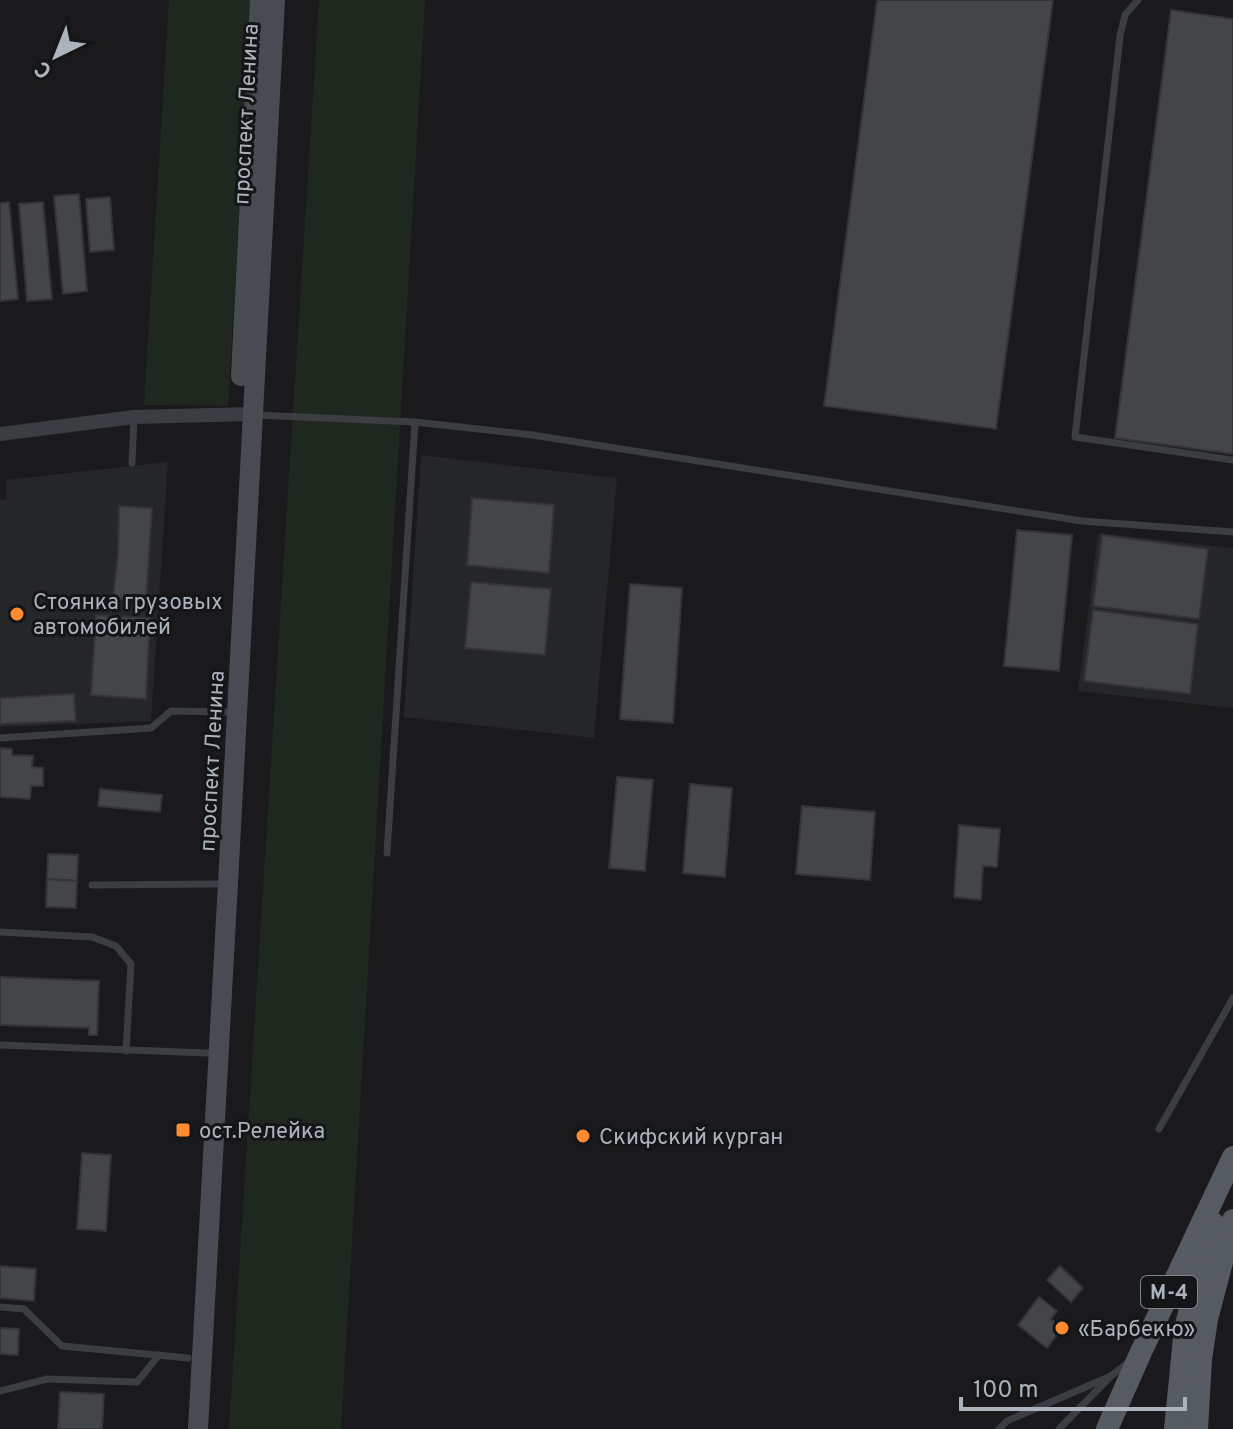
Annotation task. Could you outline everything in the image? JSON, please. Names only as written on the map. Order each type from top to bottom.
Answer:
[{"type":"main road","name":"проспект Ленина","points":[[198,1429],[246,414],[253,110],[260,0]]},
{"type":"main road","name":"проспект Ленина","points":[[184,1429],[226,712],[275,0]]},
{"type":"main road","name":"М-4","points":[[1107,1429],[1233,1157]]},
{"type":"main road","points":[[1175,1429],[1185,1328],[1233,1157]]},
{"type":"main road","name":"М-4","points":[[1197,1429],[1207,1319],[1233,1220]]},
{"type":"street","points":[[0,434],[134,417],[246,414]]},
{"type":"lane","points":[[1138,0],[1125,15],[1120,36],[1075,437],[1233,460]]},
{"type":"lane","points":[[246,414],[415,422],[532,435],[1082,521],[1233,532]]},
{"type":"lane","points":[[132,463],[134,417]]},
{"type":"lane","points":[[387,853],[415,422]]},
{"type":"lane","points":[[0,738],[151,728],[171,711],[226,712]]},
{"type":"lane","points":[[92,885],[217,884]]},
{"type":"lane","points":[[0,932],[92,937],[116,946],[131,964],[126,1051]]},
{"type":"lane","points":[[1159,1129],[1233,998]]},
{"type":"lane","points":[[0,1045],[207,1053]]},
{"type":"lane","points":[[0,1307],[24,1309],[62,1346],[188,1358]]},
{"type":"lane","points":[[1059,1429],[1111,1376],[1141,1352]]},
{"type":"lane","points":[[0,1391],[47,1379],[137,1382],[159,1355]]},
{"type":"lane","points":[[999,1429],[1007,1421],[1111,1376]]},
{"type":"shaded area","points":[[169,0],[251,0],[228,406],[144,405]]},
{"type":"shaded area","points":[[319,0],[425,0],[341,1429],[229,1429]]},
{"type":"shaded area","points":[[421,455],[617,478],[594,738],[404,717]]},
{"type":"shaded area","points":[[168,462],[151,721],[0,727],[0,500],[7,499],[6,480]]},
{"type":"shaded area","points":[[1098,533],[1233,548],[1233,708],[1078,691]]},
{"type":"building","points":[[877,0],[1053,0],[996,429],[824,406]]},
{"type":"building","points":[[1171,10],[1233,19],[1233,454],[1115,438]]},
{"type":"building","points":[[79,194],[87,291],[63,294],[54,196]]},
{"type":"building","points":[[110,197],[114,250],[90,252],[86,199]]},
{"type":"building","points":[[9,202],[18,299],[0,301],[0,203]]},
{"type":"building","points":[[43,202],[52,299],[27,301],[19,204]]},
{"type":"building","points":[[472,498],[554,505],[549,573],[467,565]]},
{"type":"building","points":[[119,506],[152,508],[146,601],[113,599]]},
{"type":"building","points":[[1017,530],[1072,535],[1059,671],[1004,666]]},
{"type":"building","points":[[1102,535],[1208,549],[1199,619],[1093,606]]},
{"type":"building","points":[[471,582],[551,589],[545,655],[465,648]]},
{"type":"building","points":[[630,584],[682,588],[673,723],[620,719]]},
{"type":"building","points":[[1093,610],[1198,624],[1190,694],[1084,681]]},
{"type":"building","points":[[96,615],[150,618],[146,699],[91,695]]},
{"type":"building","points":[[74,694],[76,721],[0,724],[0,698]]},
{"type":"building","points":[[0,748],[12,749],[12,755],[33,756],[32,767],[43,768],[43,786],[31,786],[30,799],[0,797]]},
{"type":"building","points":[[617,777],[653,780],[645,871],[609,868]]},
{"type":"building","points":[[690,784],[732,788],[725,877],[683,873]]},
{"type":"building","points":[[100,789],[162,795],[160,812],[98,806]]},
{"type":"building","points":[[802,806],[875,812],[870,880],[796,874]]},
{"type":"building","points":[[959,825],[1000,829],[997,867],[983,866],[981,900],[954,897]]},
{"type":"building","points":[[48,854],[78,855],[77,881],[47,879]]},
{"type":"building","points":[[47,879],[77,881],[76,908],[46,907]]},
{"type":"building","points":[[0,977],[99,981],[97,1035],[89,1035],[89,1028],[0,1025]]},
{"type":"building","points":[[82,1153],[111,1155],[106,1231],[77,1229]]},
{"type":"building","points":[[0,1266],[36,1269],[34,1301],[0,1298]]},
{"type":"building","points":[[1060,1266],[1083,1288],[1071,1302],[1047,1280]]},
{"type":"building","points":[[1039,1297],[1057,1311],[1051,1319],[1062,1328],[1047,1348],[1018,1325]]},
{"type":"building","points":[[0,1328],[19,1329],[18,1355],[0,1354]]},
{"type":"building","points":[[60,1392],[104,1394],[102,1429],[58,1429]]},
{"type":"place","name":"Стоянка грузовых автомобилей","points":[[17,614]]},
{"type":"place","name":"ост.Релейка","points":[[183,1130]]},
{"type":"place","name":"Скифский курган","points":[[583,1136]]},
{"type":"place","name":"«Барбекю»","points":[[1062,1328]]}]
